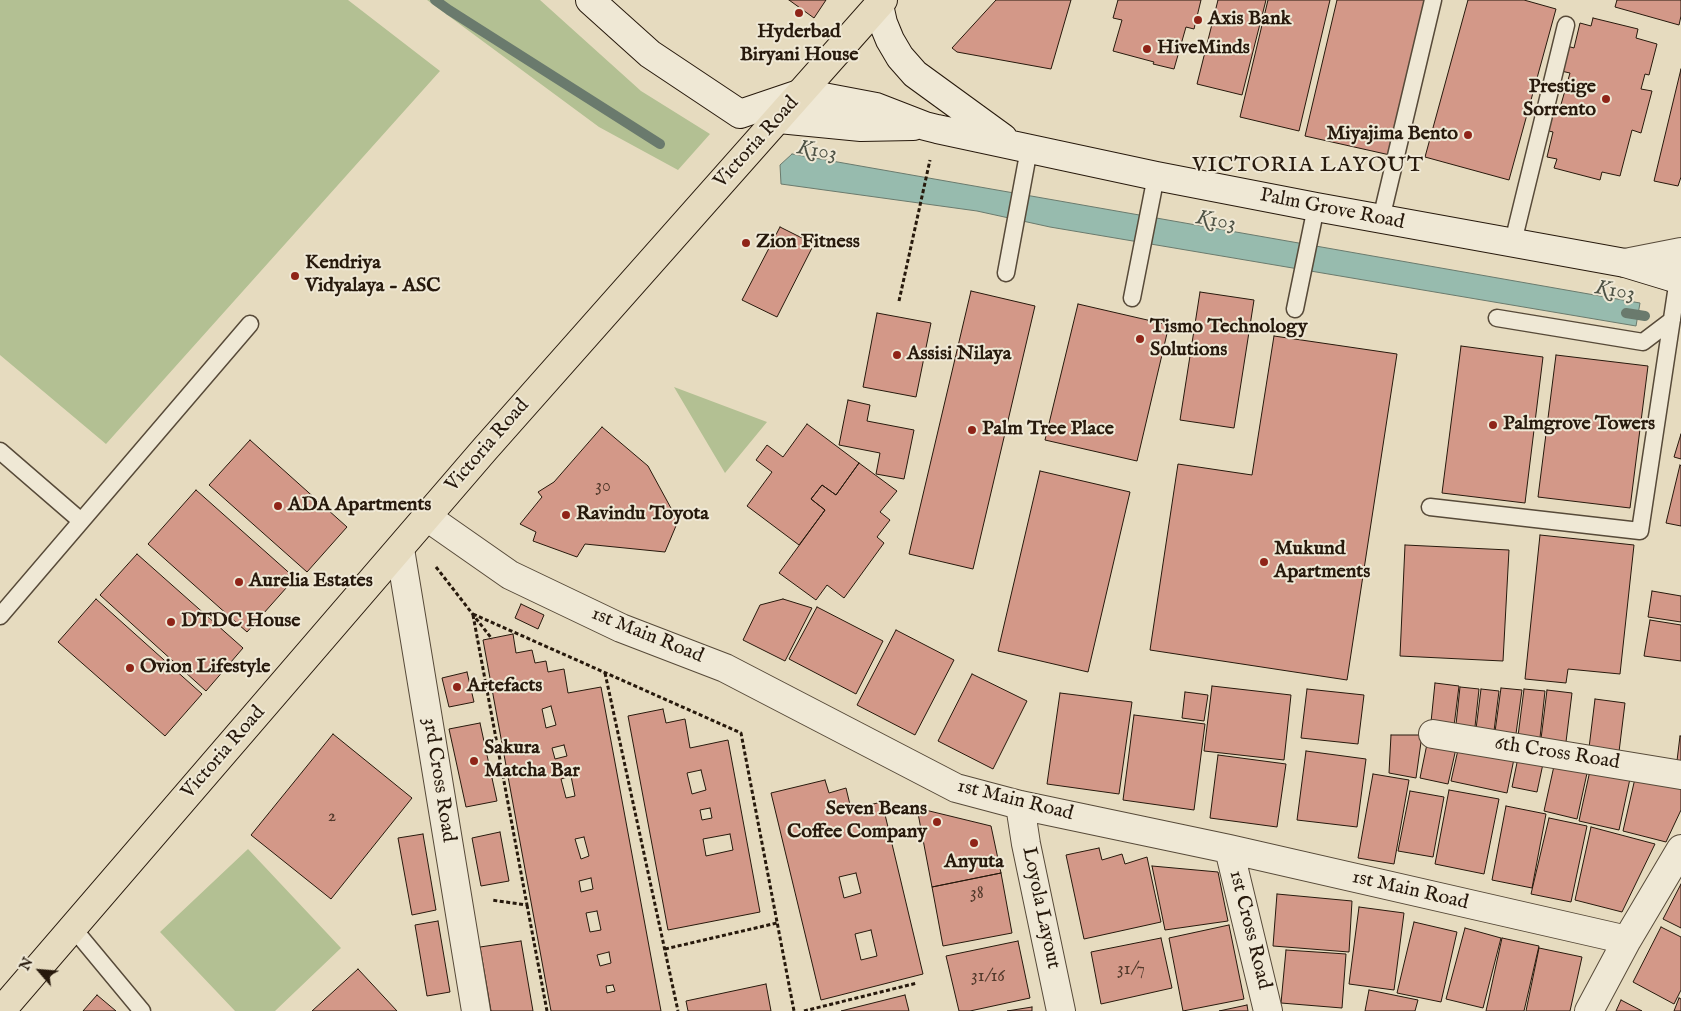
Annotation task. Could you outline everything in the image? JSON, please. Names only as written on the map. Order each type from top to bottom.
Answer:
[{"type":"main road","name":"Victoria Road","points":[[1,1011],[413,533],[881,2]]},
{"type":"street","points":[[590,0],[650,54],[740,114],[773,126]]},
{"type":"street","points":[[881,2],[883,23],[890,40],[900,57],[914,74],[1021,147]]},
{"type":"street","points":[[740,114],[802,93]]},
{"type":"street","name":"Palm Grove Road","points":[[802,93],[876,107],[925,126],[1156,176],[1625,263],[1680,279]]},
{"type":"street","name":"Palm Grove Road","points":[[773,126],[925,126]]},
{"type":"street","points":[[1625,263],[1681,252]]},
{"type":"street","name":"1st Main Road","points":[[413,533],[510,575],[621,628],[725,668],[956,788],[1020,805],[1627,940]]},
{"type":"street","name":"3rd Cross Road","points":[[413,533],[457,895],[476,1011]]},
{"type":"street","name":"6th Cross Road","points":[[1433,734],[1681,774]]},
{"type":"street","name":"Loyola Layout","points":[[1020,805],[1026,844],[1061,1011]]},
{"type":"street","points":[[1589,1011],[1627,940],[1681,849]]},
{"type":"street","name":"1st Cross Road","points":[[1229,850],[1268,1011]]},
{"type":"lane","points":[[1381,219],[1433,0]]},
{"type":"lane","points":[[1513,242],[1566,25]]},
{"type":"lane","points":[[1006,273],[1023,182],[1021,147]]},
{"type":"lane","points":[[1132,298],[1156,176]]},
{"type":"lane","points":[[1294,309],[1316,207]]},
{"type":"lane","points":[[1430,507],[1640,531],[1680,279]]},
{"type":"lane","points":[[1497,318],[1643,342],[1672,320]]},
{"type":"lane","points":[[0,616],[250,324]]},
{"type":"lane","points":[[0,451],[81,521]]},
{"type":"lane","points":[[73,928],[142,1011]]},
{"type":"path","points":[[899,301],[926,178]]},
{"type":"path","points":[[413,533],[492,639]]},
{"type":"path","points":[[472,614],[742,734],[794,1011]]},
{"type":"path","points":[[472,614],[547,1011]]},
{"type":"path","points":[[605,673],[678,1011]]},
{"type":"path","points":[[457,895],[527,905]]},
{"type":"path","points":[[665,949],[777,923]]},
{"type":"path","points":[[804,1011],[916,983]]},
{"type":"green space","points":[[0,0],[348,0],[440,71],[106,444],[0,355]]},
{"type":"green space","points":[[427,0],[540,0],[641,91],[710,134],[678,170],[599,127]]},
{"type":"green space","points":[[674,387],[767,422],[725,473]]},
{"type":"green space","points":[[248,849],[341,948],[275,1011],[235,1011],[160,932]]},
{"type":"water","points":[[792,154],[1640,303],[1636,326],[1050,227],[977,211],[781,184],[780,165]]},
{"type":"building","points":[[789,0],[826,0],[814,18]]},
{"type":"building","points":[[996,0],[1071,0],[1051,69],[957,52],[952,48]]},
{"type":"building","points":[[1118,0],[1201,0],[1194,29],[1186,27],[1174,69],[1113,51],[1122,20],[1113,18]]},
{"type":"building","points":[[1218,0],[1266,0],[1242,95],[1197,84]]},
{"type":"building","points":[[1268,0],[1330,0],[1299,131],[1240,117]]},
{"type":"building","points":[[1337,0],[1427,0],[1390,155],[1305,136]]},
{"type":"building","points":[[1468,0],[1524,0],[1556,9],[1509,180],[1425,157]]},
{"type":"building","points":[[1617,0],[1681,0],[1679,25],[1615,7]]},
{"type":"building","name":"Prestige Sorrento","points":[[1593,18],[1638,29],[1636,38],[1657,44],[1649,75],[1645,74],[1641,89],[1652,91],[1641,133],[1632,130],[1620,176],[1602,172],[1600,180],[1554,168],[1557,159],[1547,157],[1553,132],[1545,130],[1551,106],[1560,108],[1570,73],[1561,71],[1567,46],[1574,48],[1580,23],[1591,26]]},
{"type":"building","points":[[1681,69],[1681,177],[1678,186],[1654,181]]},
{"type":"building","points":[[780,227],[814,244],[777,317],[742,300]]},
{"type":"building","name":"Palm Tree Place","points":[[971,291],[1035,306],[973,569],[909,554]]},
{"type":"building","points":[[1200,292],[1254,300],[1234,428],[1180,420]]},
{"type":"building","points":[[1078,304],[1169,325],[1137,461],[1045,440]]},
{"type":"building","name":"Assisi Nilaya","points":[[877,313],[931,323],[916,397],[863,387]]},
{"type":"building","name":"Mukund Apartments","points":[[1274,336],[1397,354],[1347,680],[1150,650],[1178,464],[1252,475]]},
{"type":"building","name":"Palmgrove Towers","points":[[1461,346],[1543,357],[1525,503],[1442,493]]},
{"type":"building","points":[[1556,355],[1648,366],[1630,508],[1538,497]]},
{"type":"building","points":[[848,400],[870,405],[867,421],[914,430],[904,479],[876,474],[880,453],[839,445]]},
{"type":"building","points":[[807,424],[859,463],[836,495],[822,485],[811,499],[825,510],[799,545],[747,506],[772,472],[756,460],[767,445],[783,457]]},
{"type":"building","points":[[602,427],[648,466],[678,521],[665,552],[585,544],[577,557],[533,541],[536,532],[520,524],[542,497],[538,492],[554,482]]},
{"type":"building","points":[[1681,434],[1681,459],[1674,457]]},
{"type":"building","name":"ADA Apartments","points":[[250,440],[347,527],[307,572],[209,485]]},
{"type":"building","points":[[859,463],[897,491],[880,512],[890,520],[877,537],[884,543],[844,598],[827,585],[816,600],[779,573],[825,510],[811,499],[822,485],[836,495]]},
{"type":"building","points":[[1681,466],[1681,526],[1666,523]]},
{"type":"building","points":[[1040,471],[1130,492],[1088,672],[998,651]]},
{"type":"building","points":[[196,490],[295,578],[247,632],[148,544]]},
{"type":"building","points":[[1540,535],[1634,545],[1620,674],[1568,669],[1566,683],[1525,679]]},
{"type":"building","points":[[1405,545],[1509,550],[1503,661],[1400,656]]},
{"type":"building","name":"DTDC House","points":[[137,554],[243,648],[206,691],[100,595]]},
{"type":"building","points":[[1652,591],[1681,596],[1681,622],[1648,617]]},
{"type":"building","name":"Ovion Lifestyle","points":[[96,599],[202,694],[165,736],[58,642]]},
{"type":"building","points":[[783,599],[812,608],[785,661],[743,640],[760,605]]},
{"type":"building","points":[[521,604],[544,615],[538,629],[515,618]]},
{"type":"building","points":[[817,607],[883,641],[856,694],[789,659]]},
{"type":"building","points":[[1650,620],[1681,625],[1681,661],[1644,656]]},
{"type":"building","points":[[896,630],[954,660],[915,735],[857,705]]},
{"type":"building","points":[[513,634],[516,653],[532,650],[535,663],[546,661],[548,672],[564,669],[568,693],[601,687],[661,1011],[551,1011],[483,640]],"holes":[[[551,706],[556,725],[546,728],[542,709]],[[564,745],[567,756],[555,759],[552,748]],[[571,776],[575,796],[566,798],[561,779]],[[584,837],[589,856],[581,859],[575,839]],[[591,878],[593,889],[581,892],[579,881]],[[597,911],[601,930],[590,932],[586,913]],[[609,952],[611,963],[600,966],[597,955]],[[613,985],[615,991],[607,993],[606,986]]]},
{"type":"building","points":[[467,672],[474,702],[449,707],[442,678]]},
{"type":"building","points":[[972,674],[1027,701],[993,769],[938,741]]},
{"type":"building","points":[[1435,683],[1459,686],[1453,734],[1430,732]]},
{"type":"building","points":[[1212,686],[1291,695],[1284,760],[1204,751]]},
{"type":"building","points":[[1460,687],[1479,689],[1474,736],[1455,734]]},
{"type":"building","points":[[1501,688],[1522,690],[1515,741],[1494,739]]},
{"type":"building","points":[[1307,689],[1364,695],[1358,744],[1301,738]]},
{"type":"building","points":[[1481,689],[1499,691],[1493,739],[1475,737]]},
{"type":"building","points":[[1524,689],[1545,691],[1539,747],[1517,744]]},
{"type":"building","points":[[1547,690],[1572,693],[1565,750],[1540,747]]},
{"type":"building","points":[[1185,692],[1208,695],[1204,721],[1182,718]]},
{"type":"building","points":[[1060,693],[1132,702],[1119,794],[1047,784]]},
{"type":"building","points":[[1595,699],[1625,703],[1618,760],[1588,756]]},
{"type":"building","points":[[663,709],[666,723],[685,719],[690,748],[728,740],[760,912],[668,930],[628,716]],"holes":[[[701,770],[706,790],[692,794],[687,773]],[[710,808],[712,818],[702,820],[700,810]],[[730,834],[733,850],[706,856],[703,839]]]},
{"type":"building","points":[[1134,715],[1205,724],[1194,810],[1123,800]]},
{"type":"building","points":[[480,723],[497,801],[466,807],[449,729]]},
{"type":"building","points":[[333,734],[412,798],[331,899],[251,835]]},
{"type":"building","points":[[1391,735],[1422,735],[1416,778],[1389,773]]},
{"type":"building","points":[[1681,736],[1681,770],[1676,769]]},
{"type":"building","points":[[1428,739],[1457,744],[1448,784],[1420,778]]},
{"type":"building","points":[[1460,741],[1515,754],[1507,793],[1451,781]]},
{"type":"building","points":[[1306,751],[1366,759],[1357,827],[1297,820]]},
{"type":"building","points":[[1519,753],[1544,759],[1537,792],[1512,787]]},
{"type":"building","points":[[1218,755],[1286,764],[1277,827],[1210,818]]},
{"type":"building","points":[[1556,757],[1589,764],[1577,819],[1544,811]]},
{"type":"building","points":[[1591,766],[1631,774],[1619,830],[1579,821]]},
{"type":"building","points":[[1373,774],[1409,780],[1394,864],[1358,858]]},
{"type":"building","points":[[1636,774],[1681,788],[1681,810],[1666,842],[1623,831]]},
{"type":"building","points":[[825,780],[829,793],[846,788],[851,809],[882,802],[923,974],[821,1000],[771,793]],"holes":[[[856,873],[861,893],[844,898],[839,877]],[[871,930],[877,956],[861,960],[855,934]]]},
{"type":"building","points":[[1449,790],[1499,799],[1484,874],[1435,864]]},
{"type":"building","points":[[1410,791],[1444,797],[1433,857],[1398,851]]},
{"type":"building","points":[[1506,806],[1546,814],[1532,888],[1492,880]]},
{"type":"building","points":[[917,808],[991,826],[1001,873],[932,887]]},
{"type":"building","points":[[1549,818],[1587,826],[1571,902],[1531,894]]},
{"type":"building","points":[[1591,827],[1655,844],[1622,912],[1575,900]]},
{"type":"building","points":[[500,832],[509,881],[481,886],[472,838]]},
{"type":"building","points":[[423,834],[436,910],[412,915],[398,838]]},
{"type":"building","points":[[1099,848],[1102,860],[1122,854],[1125,864],[1147,857],[1161,922],[1084,939],[1066,855]]},
{"type":"building","points":[[1152,866],[1218,872],[1228,921],[1165,930]]},
{"type":"building","points":[[1001,873],[1012,933],[943,946],[932,887]]},
{"type":"building","points":[[1681,884],[1681,928],[1663,919]]},
{"type":"building","points":[[1277,894],[1352,901],[1349,952],[1273,946]]},
{"type":"building","points":[[1359,907],[1404,913],[1394,990],[1349,984]]},
{"type":"building","points":[[438,921],[450,992],[427,996],[415,925]]},
{"type":"building","points":[[1414,922],[1457,932],[1441,1002],[1397,993]]},
{"type":"building","points":[[1229,925],[1244,999],[1183,1011],[1169,938]]},
{"type":"building","points":[[1661,927],[1681,937],[1681,990],[1674,1004],[1633,982]]},
{"type":"building","points":[[1465,928],[1501,938],[1483,1008],[1446,999]]},
{"type":"building","points":[[1161,938],[1172,988],[1101,1004],[1091,952]]},
{"type":"building","points":[[1502,938],[1539,946],[1524,1011],[1486,1011]]},
{"type":"building","points":[[521,941],[533,1011],[491,1011],[480,947]]},
{"type":"building","points":[[1018,941],[1030,998],[970,1011],[959,1011],[946,956]]},
{"type":"building","points":[[1539,948],[1582,957],[1570,1011],[1526,1011]]},
{"type":"building","points":[[1286,950],[1346,954],[1342,1008],[1281,1003]]},
{"type":"building","points":[[358,969],[397,1011],[312,1011]]},
{"type":"building","points":[[766,984],[771,1011],[688,1011],[686,1001]]},
{"type":"building","points":[[1369,990],[1418,1000],[1415,1011],[1365,1011]]},
{"type":"building","points":[[97,995],[116,1011],[83,1011]]},
{"type":"building","points":[[905,995],[909,1011],[841,1011]]},
{"type":"building","points":[[1679,998],[1681,999],[1681,1011],[1674,1011]]},
{"type":"building","points":[[1621,1000],[1642,1011],[1616,1011]]},
{"type":"building","points":[[1247,1005],[1248,1011],[1219,1011]]},
{"type":"building","points":[[1032,1007],[1032,1011],[1007,1011]]},
{"type":"waterway","name":"K103","points":[[435,0],[660,144]]},
{"type":"waterway","name":"K103","points":[[1626,313],[1645,316]]},
{"type":"place","name":"Hyderbad Biryani House","points":[[799,13]]},
{"type":"place","name":"Axis Bank","points":[[1198,20]]},
{"type":"place","name":"HiveMinds","points":[[1147,49]]},
{"type":"place","name":"Prestige Sorrento","points":[[1606,99]]},
{"type":"place","name":"Miyajima Bento","points":[[1468,135]]},
{"type":"place","name":"Zion Fitness","points":[[746,243]]},
{"type":"place","name":"Kendriya Vidyalaya - ASC","points":[[295,276]]},
{"type":"place","name":"Tismo Technology Solutions","points":[[1140,339]]},
{"type":"place","name":"Assisi Nilaya","points":[[897,355]]},
{"type":"place","name":"Palmgrove Towers","points":[[1493,425]]},
{"type":"place","name":"Palm Tree Place","points":[[972,430]]},
{"type":"place","name":"ADA Apartments","points":[[278,506]]},
{"type":"place","name":"Ravindu Toyota","points":[[566,515]]},
{"type":"place","name":"Mukund Apartments","points":[[1264,562]]},
{"type":"place","name":"Aurelia Estates","points":[[239,582]]},
{"type":"place","name":"DTDC House","points":[[171,622]]},
{"type":"place","name":"Ovion Lifestyle","points":[[130,668]]},
{"type":"place","name":"Artefacts","points":[[457,687]]},
{"type":"place","name":"Sakura Matcha Bar","points":[[474,761]]},
{"type":"place","name":"Seven Beans Coffee Company","points":[[937,822]]},
{"type":"place","name":"Anyuta","points":[[974,843]]},
{"type":"district","name":"VICTORIA LAYOUT","points":[[1308,166]]}]
